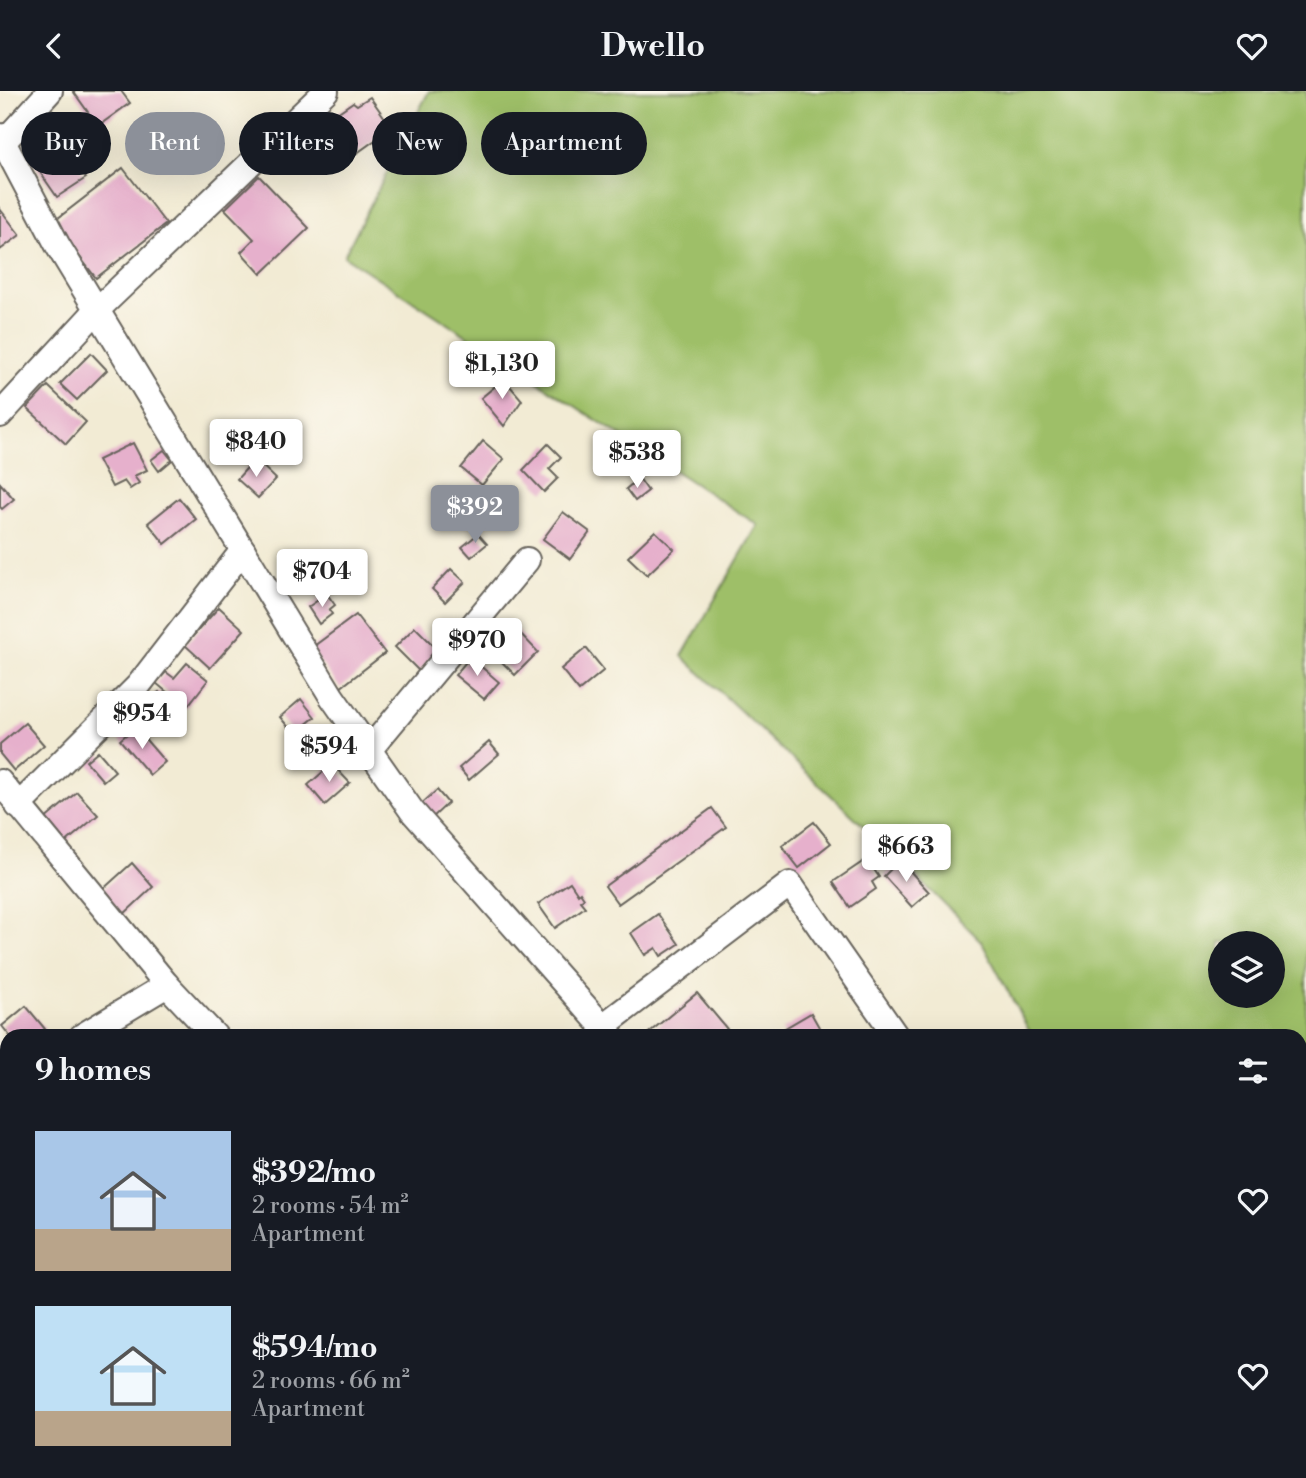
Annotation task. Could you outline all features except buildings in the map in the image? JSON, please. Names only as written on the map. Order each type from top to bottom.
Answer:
[{"type":"street","points":[[50,91],[1,142],[58,246],[332,697],[412,811],[605,1029]]},
{"type":"street","points":[[0,415],[97,310],[326,91]]},
{"type":"street","points":[[19,806],[138,687],[243,550]]},
{"type":"street","points":[[370,749],[527,560]]},
{"type":"street","points":[[0,782],[167,985],[208,1029]]},
{"type":"street","points":[[609,1029],[790,884],[891,1029]]},
{"type":"street","points":[[94,1029],[167,985]]},
{"type":"green space","points":[[429,91],[1306,91],[1306,1029],[1028,1029],[981,941],[900,860],[682,656],[758,525],[344,256],[386,175],[467,175],[467,112],[418,112]]}]
